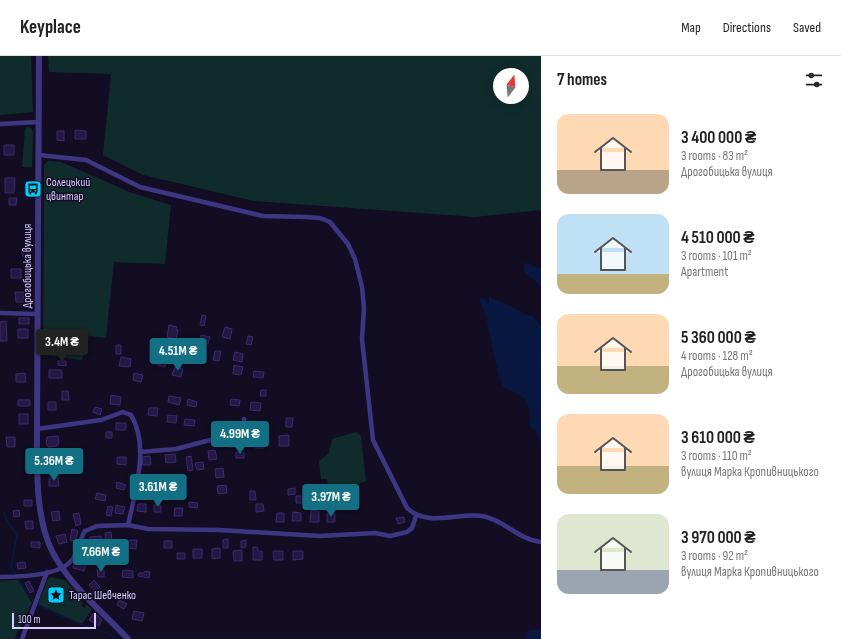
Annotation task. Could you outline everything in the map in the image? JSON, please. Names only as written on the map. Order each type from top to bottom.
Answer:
[{"type":"street","name":"Дрогобицька вулиця","points":[[39,56],[37,429],[38,483],[42,518],[51,550],[62,567],[128,639]]},
{"type":"street","points":[[0,124],[39,122]]},
{"type":"street","points":[[39,155],[86,160],[140,187],[263,216],[320,218],[330,222],[348,244],[355,259],[362,287],[364,308],[362,339],[373,440],[408,508],[416,516],[445,519],[480,515],[489,517],[523,537],[541,542]]},
{"type":"street","points":[[0,313],[38,314]]},
{"type":"street","points":[[37,429],[101,420],[122,412],[128,413],[134,420],[140,452],[139,477],[128,525]]},
{"type":"street","points":[[140,452],[176,449],[214,439],[242,435],[245,431],[244,419]]},
{"type":"street","points":[[0,577],[17,577],[47,572],[62,567],[71,561],[78,551],[85,531],[97,526],[128,525],[137,528],[163,530],[219,530],[320,536],[375,533],[390,536],[407,532],[412,528],[416,516]]},
{"type":"street","points":[[22,639],[47,572]]},
{"type":"green space","points":[[0,56],[31,56],[33,112],[0,115]]},
{"type":"green space","points":[[48,56],[541,56],[541,210],[475,217],[254,201],[143,175],[103,155],[111,74],[49,72]]},
{"type":"green space","points":[[28,127],[31,128],[33,132],[32,167],[22,167],[25,129]]},
{"type":"green space","points":[[48,161],[61,162],[132,193],[171,205],[165,264],[114,262],[106,338],[89,336],[82,360],[43,355],[44,165]]},
{"type":"green space","points":[[356,432],[361,436],[366,481],[358,484],[328,484],[327,479],[321,479],[319,461],[329,453],[332,439]]},
{"type":"green space","points":[[51,577],[65,580],[78,595],[83,603],[81,605],[84,608],[87,605],[92,609],[82,624],[38,604],[48,579]]},
{"type":"green space","points":[[18,580],[32,603],[14,639],[0,639],[0,581]]},
{"type":"water","points":[[524,263],[541,268],[541,286],[524,272]]},
{"type":"water","points":[[489,297],[519,310],[524,314],[533,316],[541,326],[541,443],[535,430],[530,427],[530,410],[524,398],[503,386],[499,377],[487,322],[488,317],[485,314],[479,300],[480,298],[483,298],[489,304]]},
{"type":"water","points":[[541,629],[541,639],[525,639],[526,632]]},
{"type":"building","points":[[75,130],[86,131],[86,139],[75,139]]},
{"type":"building","points":[[57,131],[64,131],[64,141],[57,140]]},
{"type":"building","points":[[4,145],[14,145],[14,155],[4,155]]},
{"type":"building","points":[[5,178],[15,178],[14,193],[5,193]]},
{"type":"building","points":[[9,198],[17,198],[16,205],[9,205]]},
{"type":"building","points":[[27,247],[29,255],[23,257],[21,249]]},
{"type":"building","points":[[11,269],[21,269],[21,278],[11,278]]},
{"type":"building","points":[[15,292],[24,292],[24,302],[16,302]]},
{"type":"building","points":[[202,315],[206,316],[204,326],[200,325]]},
{"type":"building","points":[[19,318],[29,318],[29,324],[19,324]]},
{"type":"building","points":[[6,321],[7,341],[0,341],[0,322]]},
{"type":"building","points":[[169,325],[177,327],[176,329],[178,330],[176,339],[167,337]]},
{"type":"building","points":[[225,327],[232,329],[230,339],[222,337]]},
{"type":"building","points":[[18,329],[28,329],[28,338],[18,338]]},
{"type":"building","points":[[201,335],[210,337],[208,344],[200,343]]},
{"type":"building","points":[[248,336],[253,337],[251,345],[246,344]]},
{"type":"building","points":[[116,345],[121,345],[121,354],[116,354]]},
{"type":"building","points":[[176,346],[182,347],[180,357],[174,356]]},
{"type":"building","points":[[184,350],[189,351],[187,361],[182,360]]},
{"type":"building","points":[[215,351],[221,351],[219,361],[213,360]]},
{"type":"building","points":[[235,352],[243,354],[242,362],[233,360]]},
{"type":"building","points":[[121,357],[131,359],[130,367],[119,366]]},
{"type":"building","points":[[158,358],[167,360],[165,367],[157,365]]},
{"type":"building","points":[[58,361],[66,361],[66,366],[58,365]]},
{"type":"building","points":[[234,365],[243,367],[241,375],[233,374]]},
{"type":"building","points":[[175,367],[183,369],[181,377],[172,375]]},
{"type":"building","points":[[49,370],[62,370],[62,378],[49,378]]},
{"type":"building","points":[[254,371],[264,372],[263,378],[253,377]]},
{"type":"building","points":[[25,373],[26,382],[16,382],[16,374]]},
{"type":"building","points":[[134,373],[143,375],[141,382],[133,380]]},
{"type":"building","points":[[261,390],[266,390],[266,396],[260,396]]},
{"type":"building","points":[[62,391],[68,391],[69,400],[62,400]]},
{"type":"building","points":[[111,395],[121,397],[120,405],[110,404]]},
{"type":"building","points":[[169,396],[181,398],[179,405],[168,402]]},
{"type":"building","points":[[188,399],[197,402],[196,407],[187,405]]},
{"type":"building","points":[[231,399],[240,400],[239,406],[230,405]]},
{"type":"building","points":[[18,400],[30,400],[30,406],[18,406]]},
{"type":"building","points":[[48,402],[56,402],[56,410],[48,410]]},
{"type":"building","points":[[251,402],[261,403],[260,411],[250,410]]},
{"type":"building","points":[[95,407],[102,409],[100,415],[93,412]]},
{"type":"building","points":[[149,408],[158,408],[157,416],[148,415]]},
{"type":"building","points":[[19,414],[28,414],[28,424],[19,424]]},
{"type":"building","points":[[168,415],[177,416],[176,423],[167,422]]},
{"type":"building","points":[[286,418],[293,418],[292,427],[286,427]]},
{"type":"building","points":[[185,419],[195,420],[194,426],[184,425]]},
{"type":"building","points":[[116,423],[126,423],[126,430],[116,430]]},
{"type":"building","points":[[106,432],[112,432],[112,438],[106,438]]},
{"type":"building","points":[[289,435],[289,446],[279,446],[279,436]]},
{"type":"building","points":[[58,436],[59,444],[57,444],[57,446],[48,447],[46,444],[47,437]]},
{"type":"building","points":[[6,437],[15,437],[15,447],[7,447]]},
{"type":"building","points":[[254,437],[264,437],[264,448],[255,448]]},
{"type":"building","points":[[228,440],[236,440],[236,447],[228,447]]},
{"type":"building","points":[[215,450],[217,459],[209,460],[208,451]]},
{"type":"building","points":[[53,452],[60,452],[60,462],[53,461]]},
{"type":"building","points":[[236,452],[244,453],[244,458],[236,458]]},
{"type":"building","points":[[175,454],[176,462],[166,463],[165,455]]},
{"type":"building","points":[[150,456],[151,465],[143,465],[142,457]]},
{"type":"building","points":[[191,456],[193,470],[188,471],[186,457]]},
{"type":"building","points":[[117,457],[126,457],[126,465],[117,464]]},
{"type":"building","points":[[203,462],[204,469],[197,470],[195,463]]},
{"type":"building","points":[[223,468],[224,477],[216,478],[215,469]]},
{"type":"building","points":[[58,477],[59,486],[49,486],[49,478]]},
{"type":"building","points":[[117,482],[126,485],[124,490],[116,488]]},
{"type":"building","points":[[145,484],[154,485],[153,492],[144,491]]},
{"type":"building","points":[[226,485],[227,493],[218,494],[217,486]]},
{"type":"building","points":[[295,488],[295,494],[288,495],[288,489]]},
{"type":"building","points":[[250,491],[255,491],[256,500],[250,500]]},
{"type":"building","points":[[97,493],[106,495],[105,501],[95,499]]},
{"type":"building","points":[[296,496],[303,496],[303,503],[296,503]]},
{"type":"building","points":[[349,496],[349,503],[342,504],[342,497]]},
{"type":"building","points":[[24,500],[32,500],[32,506],[24,506]]},
{"type":"building","points":[[189,502],[198,503],[197,508],[189,507]]},
{"type":"building","points":[[138,504],[146,504],[146,512],[137,511]]},
{"type":"building","points":[[256,504],[263,504],[264,511],[256,512]]},
{"type":"building","points":[[116,505],[125,507],[123,514],[115,513]]},
{"type":"building","points":[[154,505],[161,505],[161,512],[154,512]]},
{"type":"building","points":[[108,506],[113,507],[111,516],[106,515]]},
{"type":"building","points":[[175,508],[183,508],[182,516],[174,516]]},
{"type":"building","points":[[19,510],[20,516],[14,517],[13,511]]},
{"type":"building","points":[[311,510],[319,511],[319,522],[310,522]]},
{"type":"building","points":[[59,511],[60,520],[53,521],[51,512]]},
{"type":"building","points":[[293,512],[301,513],[301,521],[292,521]]},
{"type":"building","points":[[79,513],[81,524],[76,526],[73,514]]},
{"type":"building","points":[[277,513],[284,513],[284,522],[276,522]]},
{"type":"building","points":[[327,513],[335,514],[335,522],[327,522]]},
{"type":"building","points":[[404,517],[405,522],[398,524],[396,518]]},
{"type":"building","points":[[25,521],[33,521],[33,529],[26,529]]},
{"type":"building","points":[[72,529],[78,531],[75,541],[70,540]]},
{"type":"building","points":[[111,532],[112,542],[106,543],[105,533]]},
{"type":"building","points":[[65,534],[67,542],[59,544],[56,536]]},
{"type":"building","points":[[101,536],[102,545],[91,546],[90,537]]},
{"type":"building","points":[[228,539],[228,548],[223,548],[223,540]]},
{"type":"building","points":[[129,540],[137,540],[136,549],[128,548]]},
{"type":"building","points":[[246,540],[246,547],[241,548],[241,541]]},
{"type":"building","points":[[164,541],[172,541],[172,548],[164,548]]},
{"type":"building","points":[[31,542],[40,542],[40,548],[31,547]]},
{"type":"building","points":[[253,547],[257,547],[258,551],[262,551],[262,560],[253,560]]},
{"type":"building","points":[[220,548],[220,558],[212,559],[212,549]]},
{"type":"building","points":[[193,549],[202,549],[202,558],[193,558]]},
{"type":"building","points":[[89,550],[95,551],[93,559],[87,558]]},
{"type":"building","points":[[242,550],[242,561],[234,561],[233,551]]},
{"type":"building","points":[[273,551],[283,551],[283,560],[274,560]]},
{"type":"building","points":[[293,551],[303,551],[303,559],[293,560]]},
{"type":"building","points":[[177,553],[185,553],[185,559],[177,559]]},
{"type":"building","points":[[76,559],[86,562],[84,571],[73,568]]},
{"type":"building","points":[[25,562],[26,568],[18,569],[17,563]]},
{"type":"building","points":[[97,570],[104,570],[104,577],[98,577]]},
{"type":"building","points":[[123,570],[133,571],[133,578],[122,577]]},
{"type":"building","points":[[145,571],[150,572],[149,578],[138,576],[139,573],[144,573]]},
{"type":"building","points":[[94,580],[100,587],[95,592],[89,585]]},
{"type":"building","points":[[29,581],[34,591],[30,593],[25,583]]},
{"type":"building","points":[[119,600],[127,604],[124,609],[117,605]]},
{"type":"building","points":[[134,611],[144,613],[142,621],[132,619]]},
{"type":"building","points":[[93,614],[97,615],[102,620],[99,626],[89,620]]},
{"type":"waterway","points":[[4,512],[6,519],[17,535],[11,567],[16,575]]},
{"type":"waterway","points":[[18,578],[34,602]]},
{"type":"waterway","points":[[36,604],[82,625]]},
{"type":"waterway","points":[[84,626],[110,634],[116,639]]},
{"type":"place","name":"Солецький цвинтар","points":[[33,189]]},
{"type":"place","name":"Тарас Шевченко","points":[[56,595]]}]
